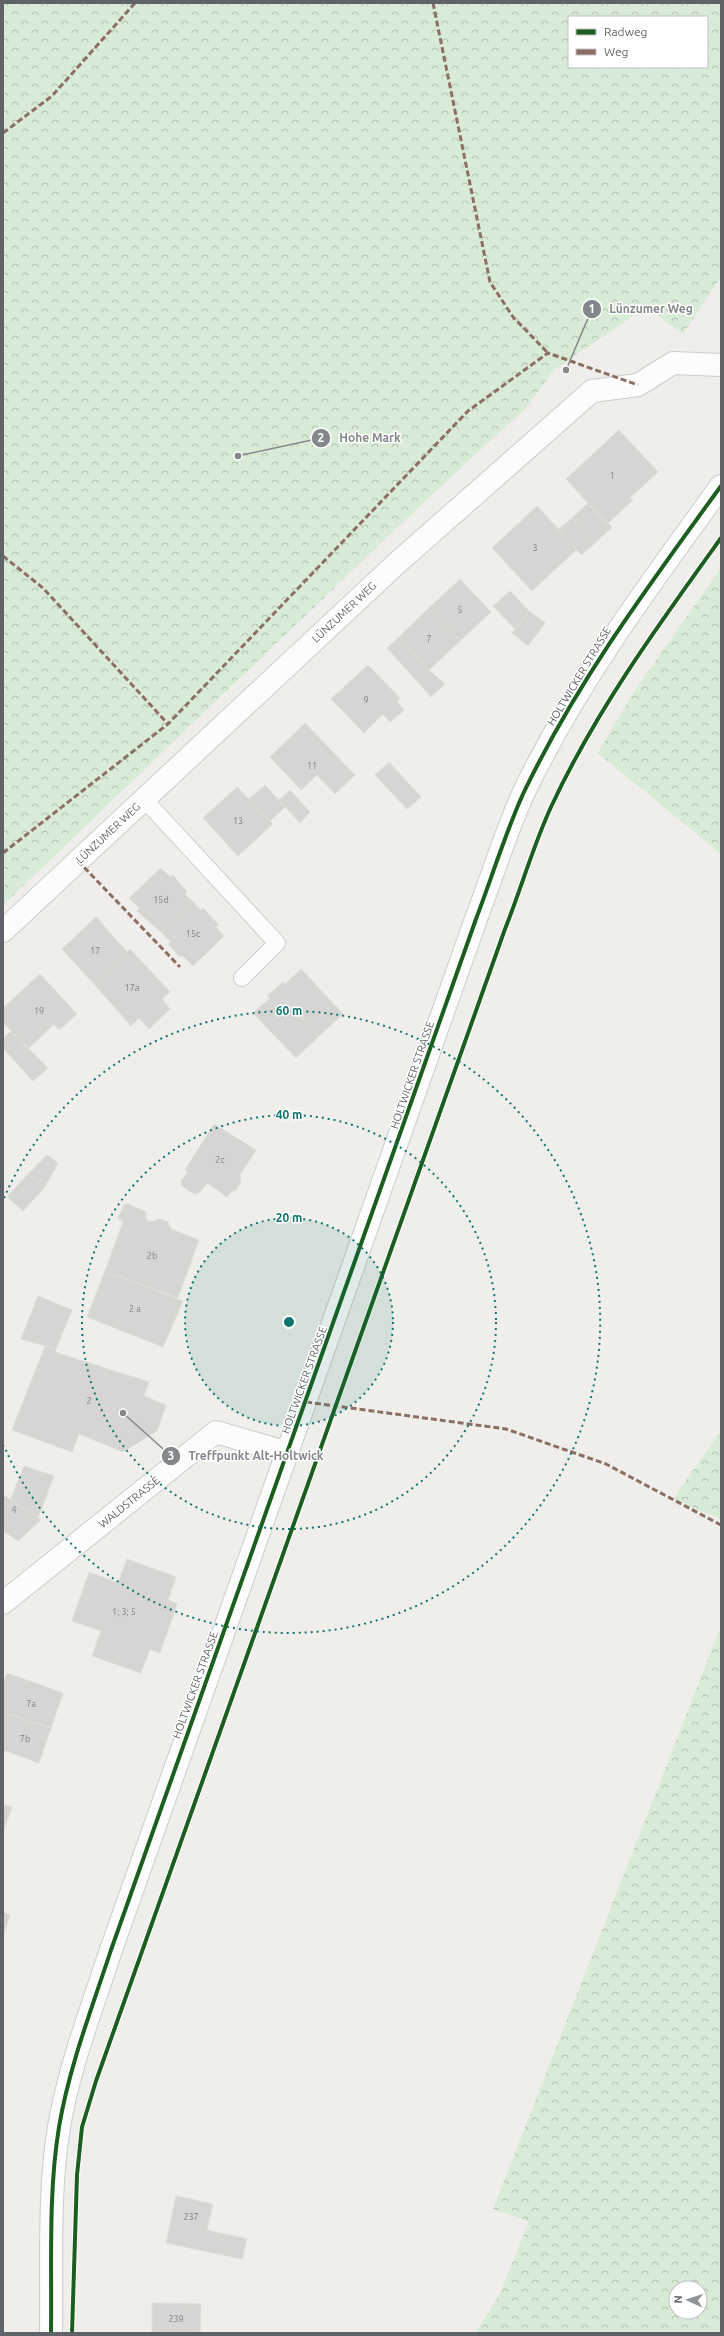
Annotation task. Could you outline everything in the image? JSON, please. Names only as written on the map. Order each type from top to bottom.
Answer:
[{"type":"street","name":"LÜNZUMER WEG","points":[[3,931],[396,564],[592,391],[638,385],[673,363],[721,365]]},
{"type":"street","name":"HOLTWICKER STRASSE","points":[[51,2333],[53,2179],[59,2127],[70,2079],[110,1950],[288,1453],[474,926],[523,795],[587,675],[629,613],[721,486]]},
{"type":"street","name":"WALDSTRASSE","points":[[3,1603],[216,1432],[288,1453]]},
{"type":"lane","points":[[144,799],[277,943],[242,978]]},
{"type":"green space","points":[[3,3],[721,3],[721,277],[683,334],[646,307],[554,370],[525,409],[423,503],[3,905]]},
{"type":"green space","points":[[721,568],[721,854],[598,753],[633,693]]},
{"type":"green space","points":[[721,1431],[721,1519],[673,1499]]},
{"type":"green space","points":[[721,1626],[721,2333],[475,2333],[500,2294],[529,2221],[493,2209]]},
{"type":"building","points":[[619,430],[658,472],[630,498],[633,500],[607,524],[566,479]]},
{"type":"building","points":[[588,503],[612,527],[595,543],[572,518]]},
{"type":"building","points":[[537,506],[577,549],[532,591],[492,548]]},
{"type":"building","points":[[572,518],[595,543],[581,555],[559,529]]},
{"type":"building","points":[[460,579],[491,612],[460,641],[429,608]]},
{"type":"building","points":[[510,591],[529,611],[515,629],[493,606]]},
{"type":"building","points":[[429,608],[460,641],[429,670],[399,637]]},
{"type":"building","points":[[529,611],[545,623],[528,646],[512,633]]},
{"type":"building","points":[[399,637],[429,670],[417,681],[387,648]]},
{"type":"building","points":[[368,665],[400,698],[397,702],[404,710],[390,722],[383,714],[364,733],[331,699]]},
{"type":"building","points":[[429,670],[445,684],[431,697],[417,681]]},
{"type":"building","points":[[305,723],[355,775],[335,794],[317,775],[301,790],[270,757]]},
{"type":"building","points":[[389,762],[421,797],[407,809],[375,775]]},
{"type":"building","points":[[265,785],[285,807],[270,821],[249,799]]},
{"type":"building","points":[[237,787],[273,824],[238,856],[203,818]]},
{"type":"building","points":[[290,790],[310,812],[300,823],[279,800]]},
{"type":"building","points":[[161,868],[170,877],[173,875],[187,892],[185,894],[193,902],[161,932],[137,911],[140,909],[129,898]]},
{"type":"building","points":[[193,902],[201,911],[203,908],[219,925],[216,927],[224,936],[193,966],[182,955],[180,957],[168,944],[171,942],[161,932]]},
{"type":"building","points":[[96,917],[127,952],[94,984],[62,949]]},
{"type":"building","points":[[130,949],[170,992],[162,999],[170,1009],[149,1029],[139,1018],[131,1026],[94,984]]},
{"type":"building","points":[[301,969],[343,1014],[319,1036],[275,989],[283,982],[285,984]]},
{"type":"building","points":[[40,974],[77,1014],[59,1030],[54,1024],[28,1049],[3,1022],[3,1008]]},
{"type":"building","points":[[275,989],[319,1036],[296,1058],[253,1013],[270,998],[267,996]]},
{"type":"building","points":[[11,1031],[48,1068],[33,1081],[3,1048],[3,1039]]},
{"type":"building","points":[[214,1124],[256,1150],[240,1175],[241,1182],[236,1190],[231,1192],[227,1197],[207,1183],[200,1192],[194,1194],[182,1186],[181,1181],[188,1172],[185,1170]]},
{"type":"building","points":[[47,1155],[58,1163],[44,1188],[28,1174]]},
{"type":"building","points":[[28,1174],[44,1188],[23,1211],[7,1197]]},
{"type":"building","points":[[128,1204],[146,1212],[146,1220],[151,1222],[160,1219],[168,1222],[171,1229],[199,1240],[178,1298],[105,1271],[123,1222],[118,1218],[124,1205]]},
{"type":"building","points":[[105,1271],[183,1301],[163,1347],[87,1317]]},
{"type":"building","points":[[38,1296],[72,1310],[56,1349],[21,1339]]},
{"type":"building","points":[[45,1346],[56,1349],[55,1352],[149,1382],[144,1396],[166,1405],[157,1431],[123,1452],[79,1434],[72,1452],[12,1430]]},
{"type":"building","points":[[24,1466],[54,1476],[38,1518],[10,1501]]},
{"type":"building","points":[[3,1495],[41,1520],[18,1541],[3,1531]]},
{"type":"building","points":[[127,1559],[176,1577],[168,1600],[177,1604],[160,1653],[150,1649],[141,1673],[92,1656],[101,1631],[72,1621],[89,1572],[118,1583]]},
{"type":"building","points":[[7,1673],[63,1693],[51,1728],[3,1712],[3,1685]]},
{"type":"building","points":[[3,1712],[51,1728],[39,1763],[3,1750]]},
{"type":"building","points":[[3,1804],[12,1807],[3,1832]]},
{"type":"building","points":[[3,1912],[10,1915],[3,1936]]},
{"type":"building","points":[[176,2196],[213,2204],[207,2230],[247,2239],[242,2259],[166,2243]]},
{"type":"building","points":[[152,2303],[201,2304],[200,2333],[152,2333]]},
{"type":"marked path","points":[[3,133],[52,96],[135,3]]},
{"type":"marked path","points":[[433,3],[490,282],[513,317],[548,353]]},
{"type":"marked path","points":[[3,853],[168,724],[468,411],[548,353],[638,385]]},
{"type":"marked path","points":[[3,556],[43,588],[168,724]]},
{"type":"marked path","points":[[78,861],[180,967]]},
{"type":"marked path","points":[[306,1402],[506,1429],[606,1464],[721,1525]]},
{"type":"cycle path","points":[[51,2333],[51,2230],[53,2178],[63,2105],[75,2060],[111,1950],[504,840],[523,794],[566,713],[615,636],[667,560],[721,486]]},
{"type":"cycle path","points":[[72,2333],[77,2175],[82,2127],[96,2081],[505,929],[551,807],[588,736],[608,702],[652,635],[721,538]]},
{"type":"place","name":"Lünzumer Weg","points":[[566,370]]},
{"type":"place","name":"Hohe Mark","points":[[238,456]]},
{"type":"place","name":"Treffpunkt Alt-Holtwick","points":[[123,1413]]}]
